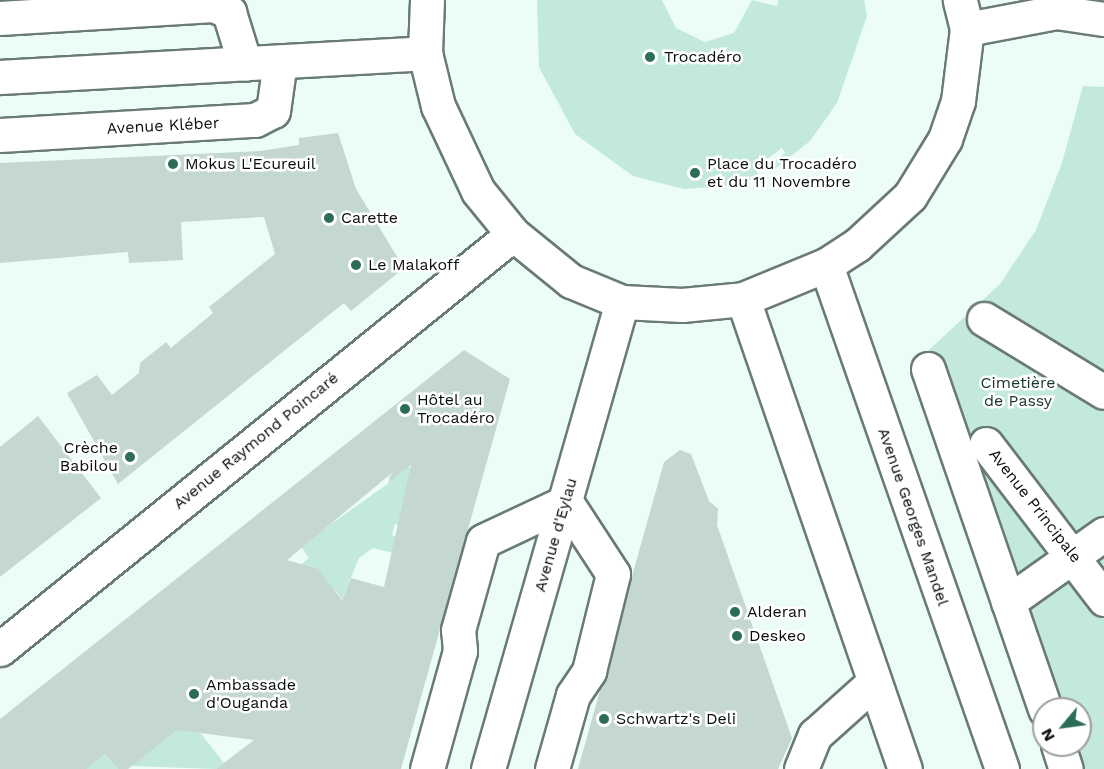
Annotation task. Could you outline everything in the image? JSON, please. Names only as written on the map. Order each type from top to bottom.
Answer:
[{"type":"main road","points":[[428,0],[425,53],[458,155],[478,191],[513,234],[571,280],[622,302],[682,305],[743,298],[826,265],[885,222],[930,168],[957,101],[964,14],[1056,12],[1104,19]]},
{"type":"main road","points":[[0,18],[214,5],[229,12],[245,64]]},
{"type":"main road","points":[[0,77],[425,53]]},
{"type":"main road","name":"Avenue Kléber","points":[[0,135],[255,120],[273,111],[280,61]]},
{"type":"main road","name":"Avenue Raymond Poincaré","points":[[0,649],[513,234]]},
{"type":"main road","name":"Avenue Georges Mandel","points":[[826,265],[1002,769]]},
{"type":"main road","points":[[743,298],[905,769]]},
{"type":"main road","name":"Avenue d'Eylau","points":[[488,769],[622,302]]},
{"type":"main road","points":[[984,319],[1104,392]]},
{"type":"main road","points":[[928,369],[1041,697]]},
{"type":"main road","name":"Avenue Principale","points":[[986,444],[1074,556],[1104,599]]},
{"type":"main road","points":[[427,769],[460,651],[458,630],[483,541],[566,502],[613,574],[589,671],[573,695],[552,769]]},
{"type":"main road","points":[[476,630],[505,529]]},
{"type":"main road","points":[[1008,602],[1104,534]]},
{"type":"main road","points":[[574,661],[603,559]]},
{"type":"main road","points":[[801,769],[815,735],[874,682]]},
{"type":"green space","points":[[537,0],[662,0],[676,28],[705,42],[734,33],[752,0],[777,6],[778,0],[864,0],[867,16],[837,103],[810,141],[772,171],[768,166],[785,153],[782,148],[755,168],[759,176],[736,185],[684,189],[633,176],[575,134],[539,67]]},
{"type":"green space","name":"Cimetière de Passy","points":[[1083,86],[1104,87],[1104,769],[1058,769],[1054,757],[1092,757],[1092,697],[1033,697],[916,362],[1000,284],[1036,230],[1062,163]]},
{"type":"green space","points":[[405,462],[414,473],[400,526],[395,524],[392,535],[397,537],[393,553],[373,548],[359,558],[342,599],[335,590],[276,585],[309,558],[300,546],[389,483],[389,476]]},
{"type":"green space","points":[[195,726],[224,763],[216,769],[131,766],[180,727]]},
{"type":"green space","points":[[105,754],[118,769],[87,769]]},
{"type":"building","points":[[338,133],[356,189],[404,268],[351,311],[344,303],[118,484],[67,393],[97,375],[112,395],[139,373],[140,363],[166,342],[171,348],[213,313],[209,307],[275,254],[264,217],[181,222],[183,260],[129,263],[128,252],[0,263],[0,163],[260,151],[299,145],[299,138]]},
{"type":"building","points":[[464,350],[510,379],[401,769],[216,769],[254,740],[177,730],[128,769],[118,769],[105,754],[87,769],[0,769],[0,719]],"holes":[[[411,465],[384,587],[351,578],[342,600],[318,569],[287,560],[393,472],[388,483]]]},
{"type":"building","points":[[38,416],[101,498],[0,577],[0,447]]},
{"type":"building","points":[[680,450],[691,454],[709,501],[718,509],[717,525],[792,738],[778,769],[578,769],[664,462]]},
{"type":"place","name":"Trocadéro","points":[[650,57]]},
{"type":"place","name":"Mokus L'Ecureuil","points":[[173,164]]},
{"type":"place","name":"Place du Trocadéro et du 11 Novembre","points":[[695,173]]},
{"type":"place","name":"Carette","points":[[329,218]]},
{"type":"place","name":"Le Malakoff","points":[[356,265]]},
{"type":"place","name":"Hôtel au Trocadéro","points":[[405,409]]},
{"type":"place","name":"Crèche Babilou","points":[[130,457]]},
{"type":"place","name":"Alderan","points":[[735,612]]},
{"type":"place","name":"Deskeo","points":[[737,636]]},
{"type":"place","name":"Ambassade d'Ouganda","points":[[194,694]]},
{"type":"place","name":"Schwartz's Deli","points":[[604,719]]}]
